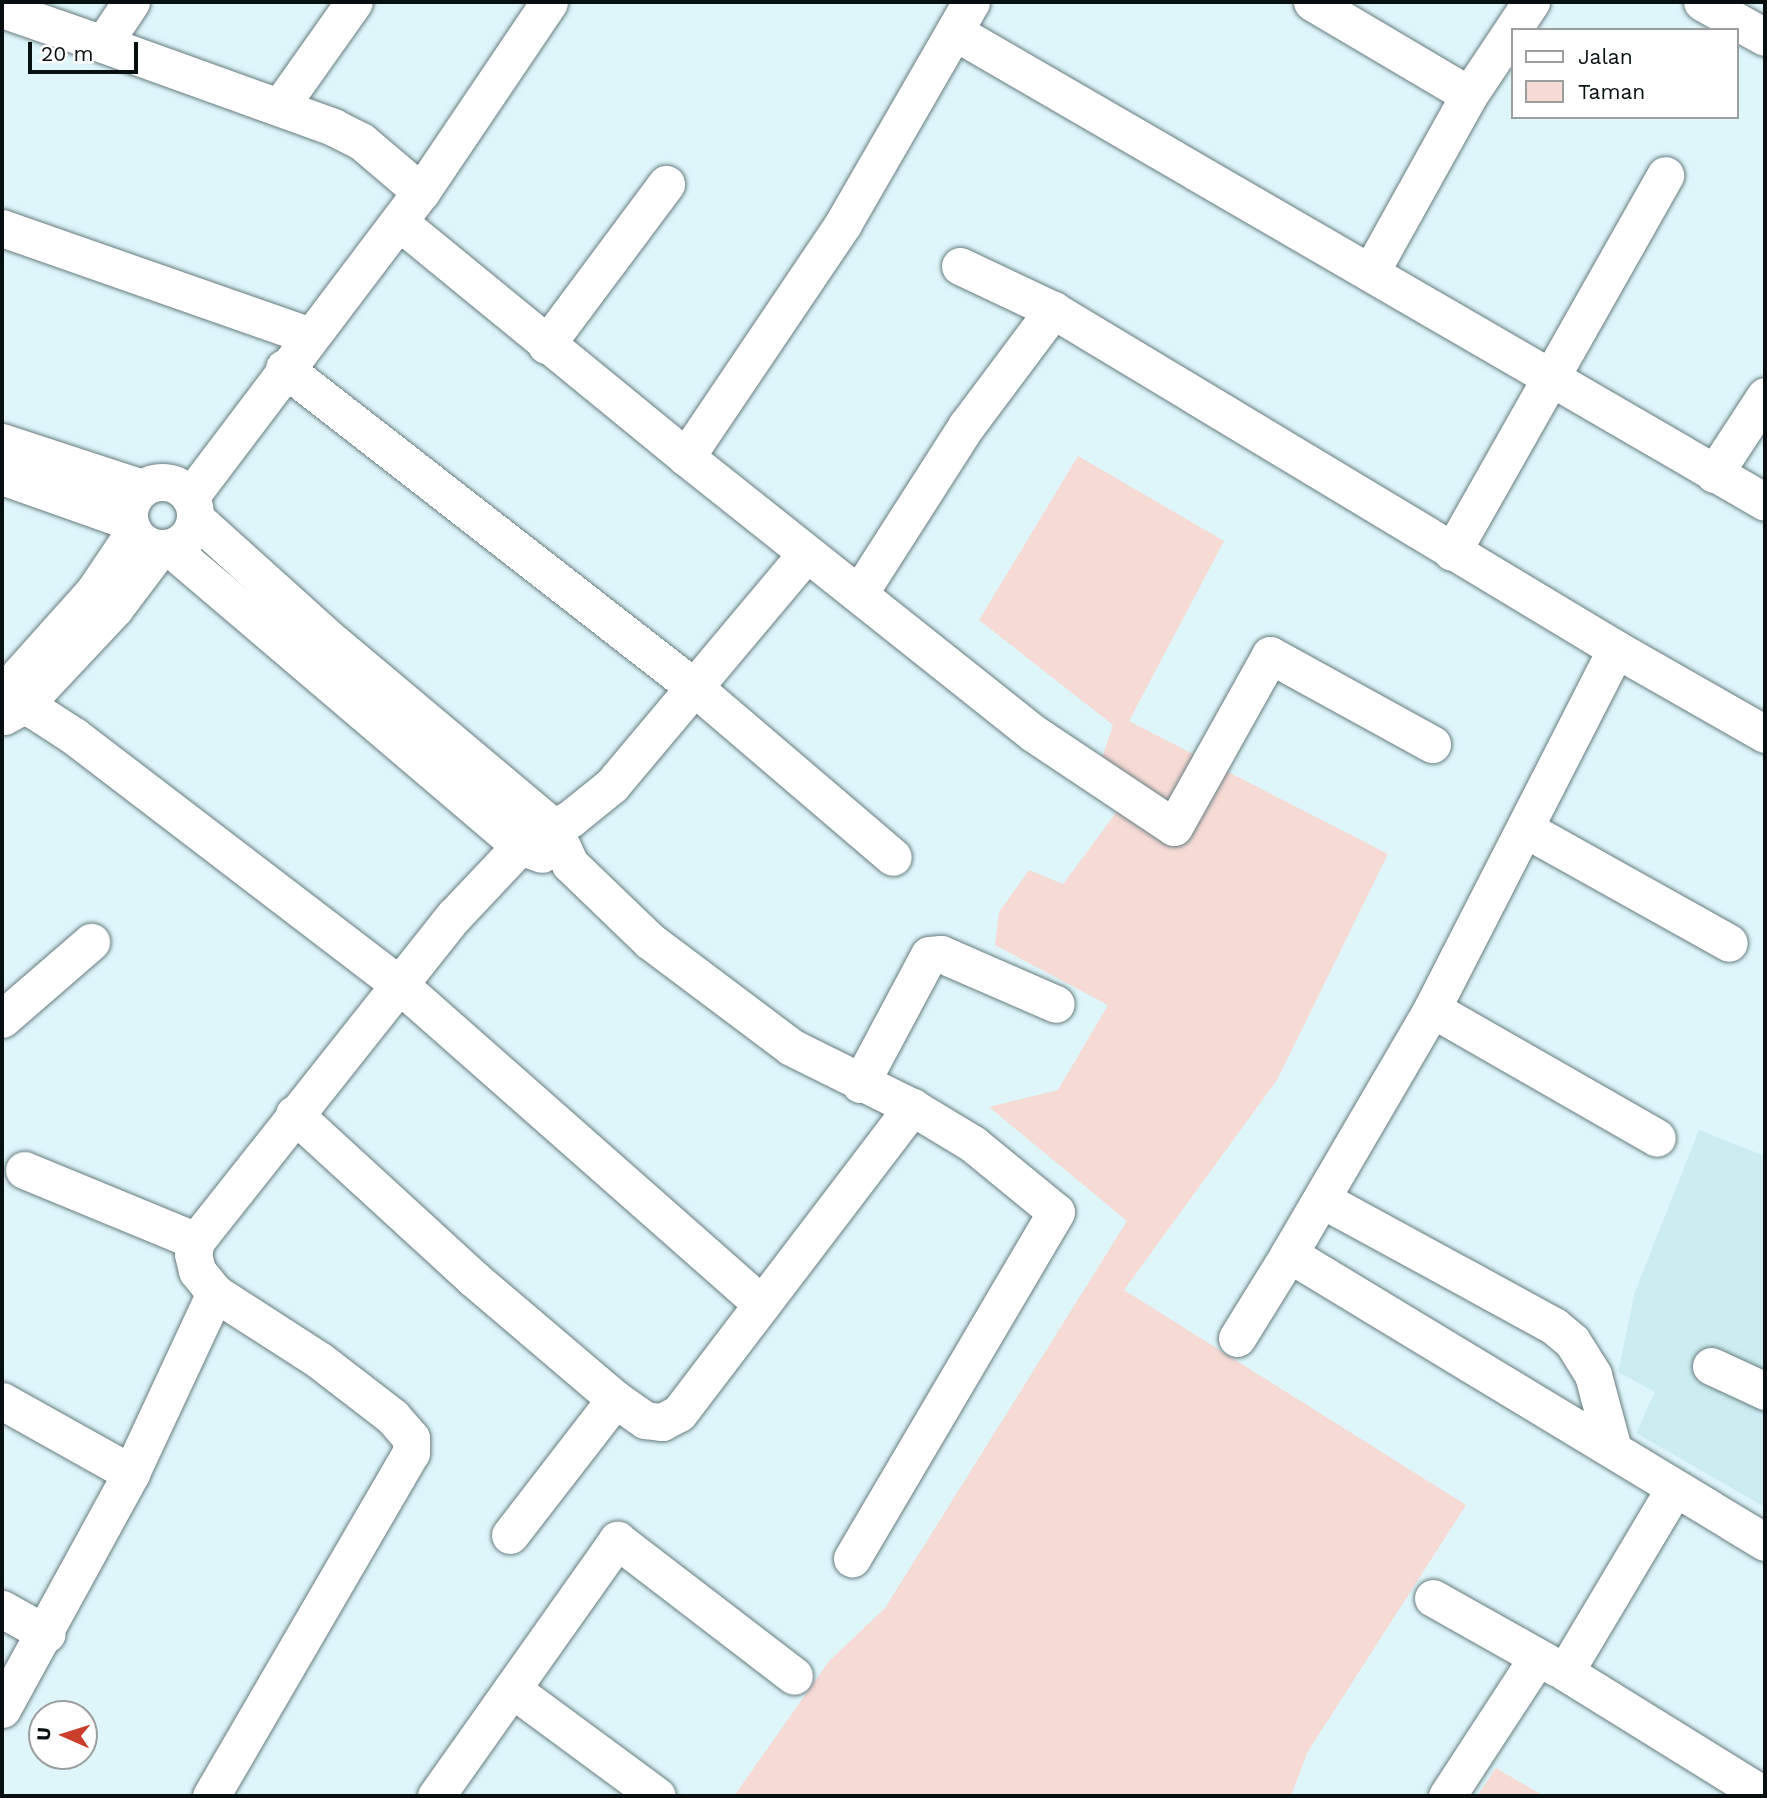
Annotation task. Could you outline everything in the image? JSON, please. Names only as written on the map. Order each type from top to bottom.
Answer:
[{"type":"street","points":[[103,44],[131,2]]},
{"type":"street","points":[[281,105],[354,2]]},
{"type":"street","points":[[148,537],[188,537],[193,508],[284,368],[421,192],[550,2]]},
{"type":"street","points":[[1312,2],[1469,95]]},
{"type":"street","points":[[1514,28],[1531,2]]},
{"type":"street","points":[[1702,2],[1765,37]]},
{"type":"street","points":[[2,9],[281,105],[361,141],[421,192]]},
{"type":"street","points":[[686,457],[843,224],[963,17],[1371,271],[1552,380],[1765,502]]},
{"type":"street","points":[[1371,271],[1469,95],[1512,30]]},
{"type":"street","points":[[1452,552],[1552,380],[1665,175]]},
{"type":"street","points":[[547,345],[666,184]]},
{"type":"street","points":[[399,222],[478,283],[547,345],[805,555],[860,593],[1033,733],[1174,827],[1270,655],[1432,744]]},
{"type":"street","points":[[2,228],[308,335]]},
{"type":"street","points":[[960,266],[1054,310],[1452,552],[1765,734]]},
{"type":"street","points":[[860,593],[967,425],[1054,310]]},
{"type":"street","points":[[284,368],[695,688],[893,857]]},
{"type":"street","points":[[1714,474],[1765,396]]},
{"type":"street","points":[[2,442],[142,488],[168,481],[334,643],[554,827],[570,864],[650,941],[792,1047],[860,1084],[912,1107],[973,1144],[1056,1212],[852,1558]]},
{"type":"street","points":[[2,476],[148,537],[520,846],[570,864]]},
{"type":"street","points":[[142,488],[131,502],[148,537]]},
{"type":"street","points":[[148,537],[115,608],[7,704],[74,736],[401,986],[762,1304]]},
{"type":"street","points":[[211,1796],[411,1453],[411,1438],[393,1417],[319,1360],[215,1293],[197,1271],[193,1254],[196,1241],[294,1114],[401,986],[454,916],[520,846],[554,827],[612,785],[805,555]]},
{"type":"street","points":[[1237,1338],[1323,1200],[1432,1009],[1527,830],[1616,649]]},
{"type":"street","points":[[1527,830],[1729,943]]},
{"type":"street","points":[[2,1019],[91,942]]},
{"type":"street","points":[[860,1084],[929,956],[941,954],[1056,1004]]},
{"type":"street","points":[[1432,1009],[1657,1138]]},
{"type":"street","points":[[294,1114],[474,1279],[615,1399],[645,1420],[662,1422],[679,1413],[912,1107]]},
{"type":"street","points":[[24,1170],[196,1241]]},
{"type":"street","points":[[1323,1200],[1553,1326],[1572,1341],[1593,1375],[1613,1449]]},
{"type":"street","points":[[1289,1254],[1765,1542]]},
{"type":"street","points":[[2,1709],[47,1634],[131,1473],[215,1293]]},
{"type":"street","points":[[1711,1366],[1765,1391]]},
{"type":"street","points":[[510,1535],[615,1399]]},
{"type":"street","points":[[2,1401],[131,1473]]},
{"type":"street","points":[[1447,1796],[1551,1665],[1674,1489]]},
{"type":"street","points":[[436,1796],[617,1540],[794,1676]]},
{"type":"street","points":[[1433,1598],[1551,1665],[1765,1796]]},
{"type":"street","points":[[2,1609],[47,1634]]},
{"type":"street","points":[[512,1689],[657,1796]]},
{"type":"shaded area","points":[[1699,1130],[1765,1156],[1765,1507],[1636,1433],[1655,1392],[1618,1372],[1635,1292]]},
{"type":"green space","points":[[1078,456],[1224,541],[1129,721],[1388,854],[1277,1080],[1124,1290],[1466,1505],[1307,1753],[1291,1796],[734,1796],[829,1661],[885,1608],[1127,1221],[989,1107],[1058,1090],[1108,1005],[995,945],[999,912],[1029,870],[1063,884],[1124,802],[1095,779],[1113,725],[979,620]]},
{"type":"green space","points":[[1496,1768],[1544,1796],[1477,1796]]}]
